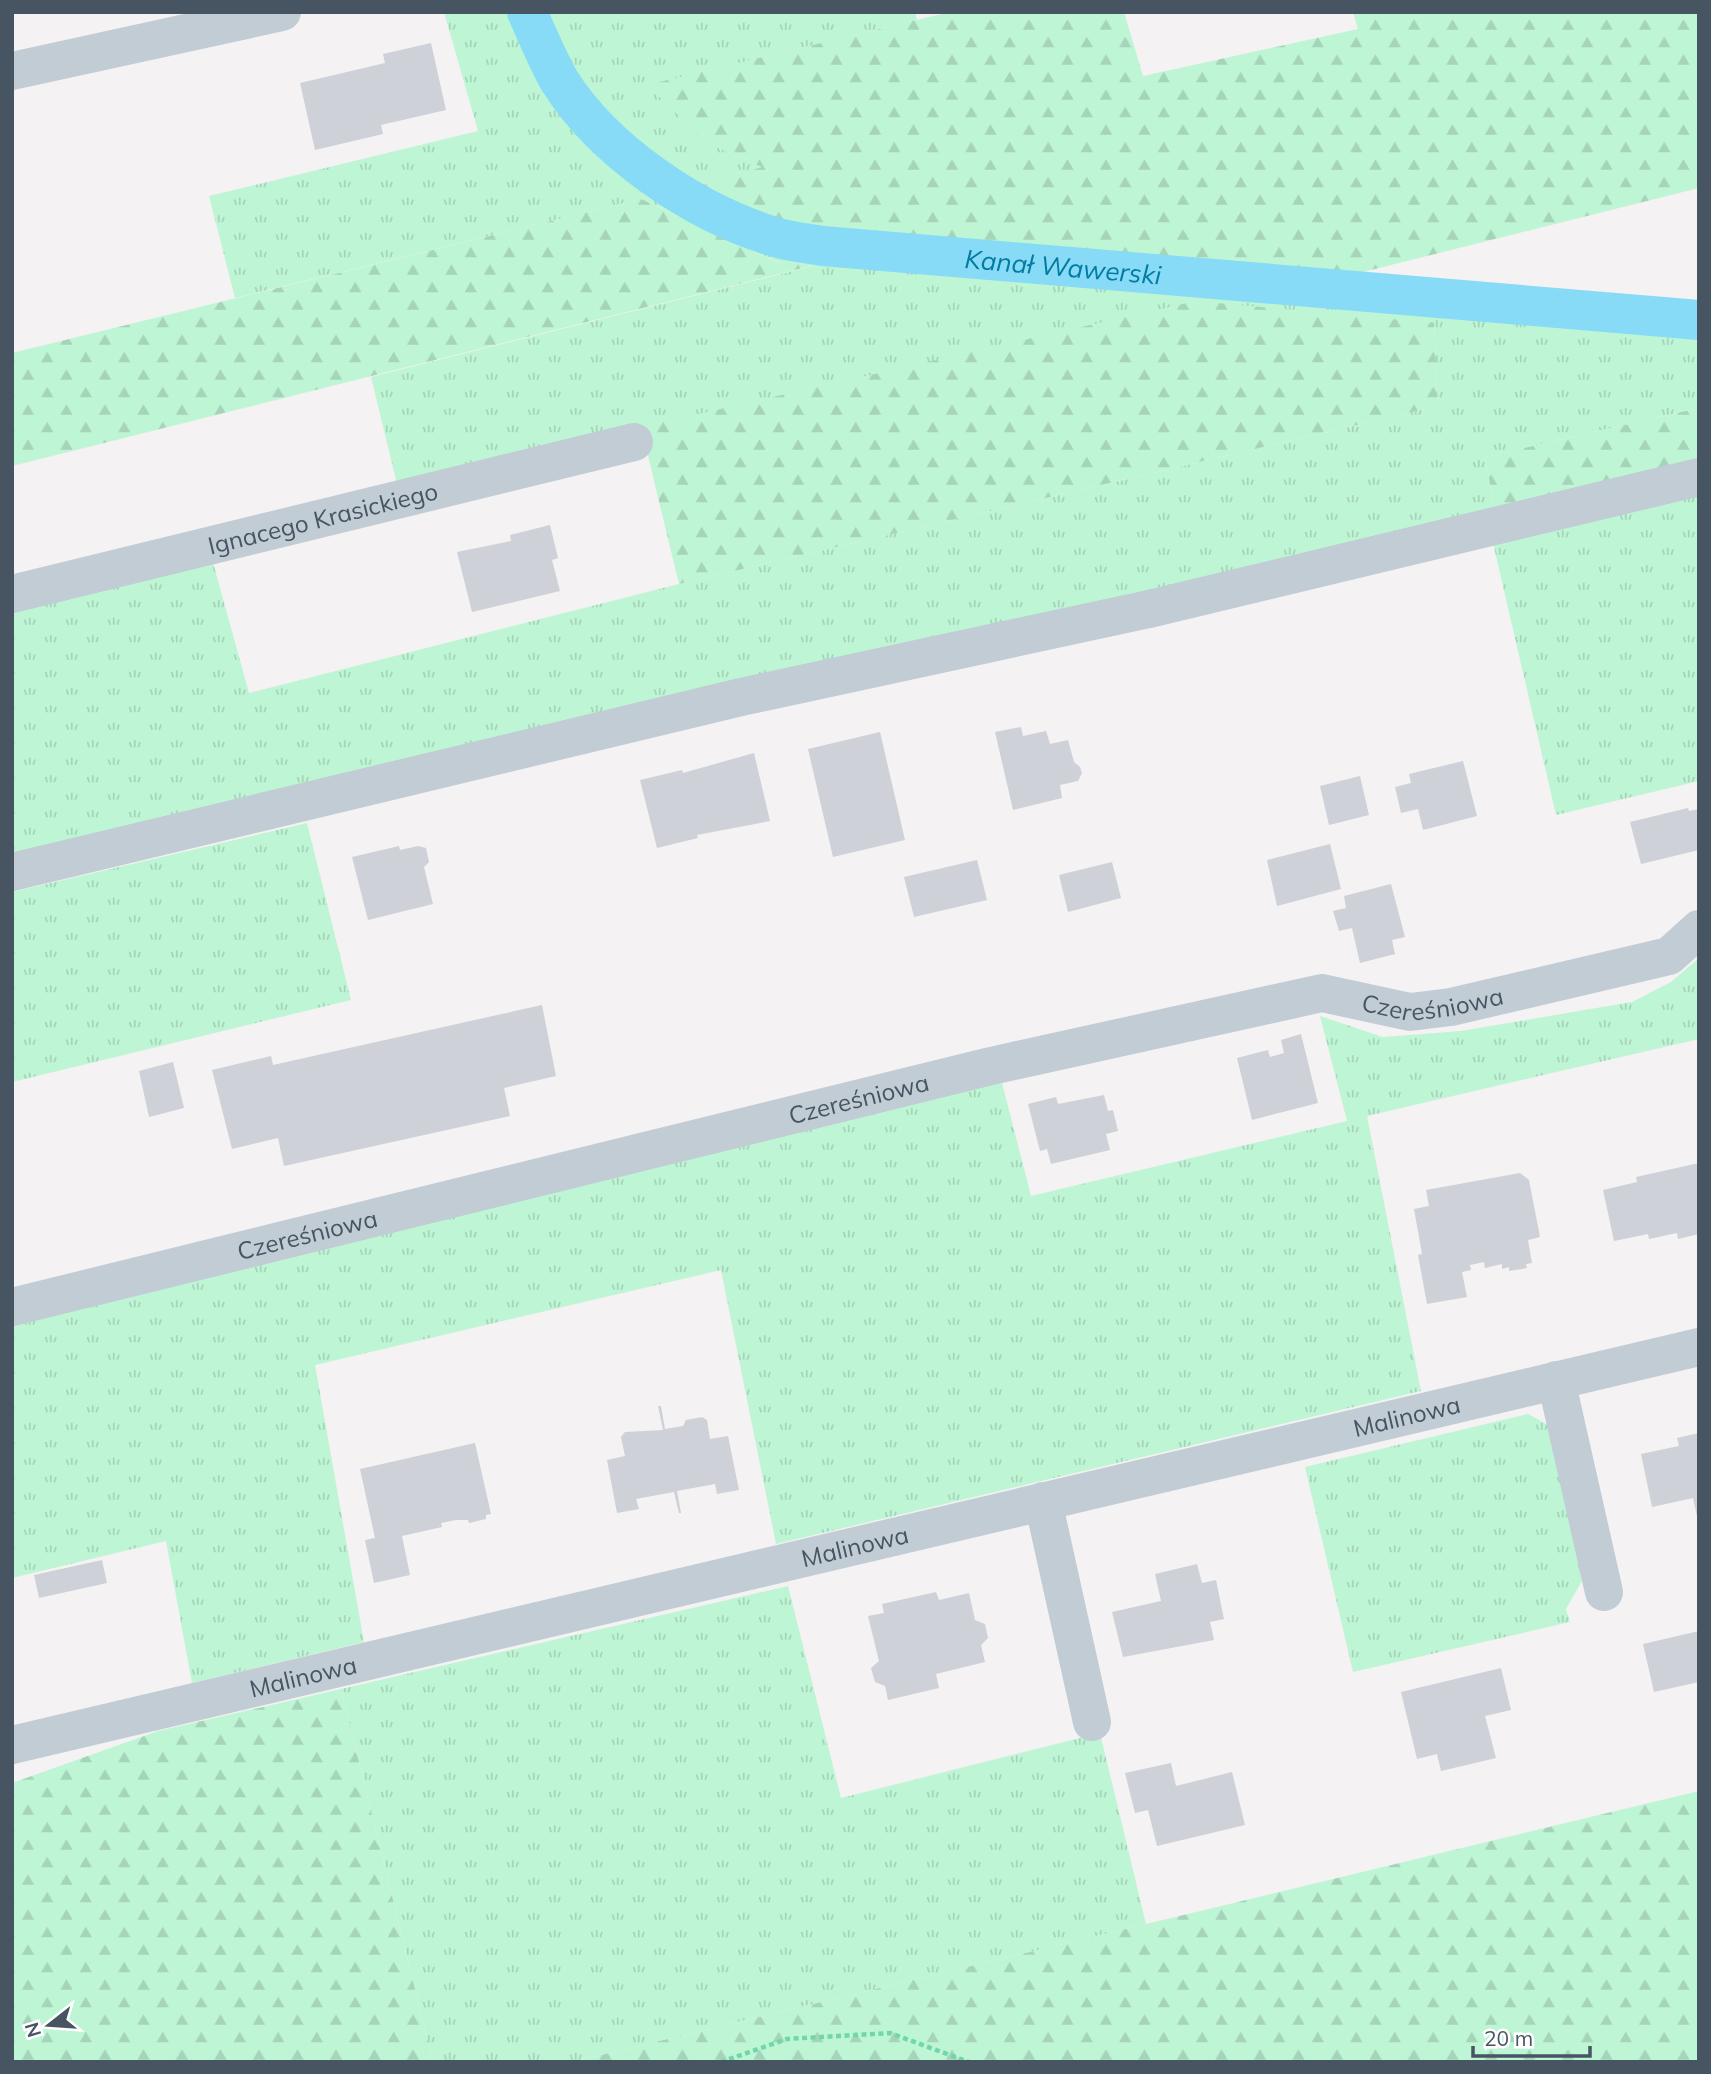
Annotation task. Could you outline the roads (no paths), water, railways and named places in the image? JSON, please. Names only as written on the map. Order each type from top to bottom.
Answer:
[{"type":"street","points":[[12,71],[282,12]]},
{"type":"street","name":"Ignacego Krasickiego","points":[[12,594],[634,442]]},
{"type":"street","points":[[12,872],[741,697],[1149,609],[1699,477]]},
{"type":"street","name":"Czereśniowa","points":[[12,1307],[990,1066],[1322,993],[1410,1012],[1451,1007],[1669,956],[1699,929]]},
{"type":"street","name":"Malinowa","points":[[12,1745],[1699,1347]]},
{"type":"street","points":[[1556,1380],[1604,1592]]},
{"type":"street","points":[[1043,1501],[1092,1722]]},
{"type":"waterway","name":"Kanał Wawerski","points":[[527,12],[559,80],[600,131],[626,155],[683,195],[714,212],[781,239],[823,246],[1699,320]]}]
